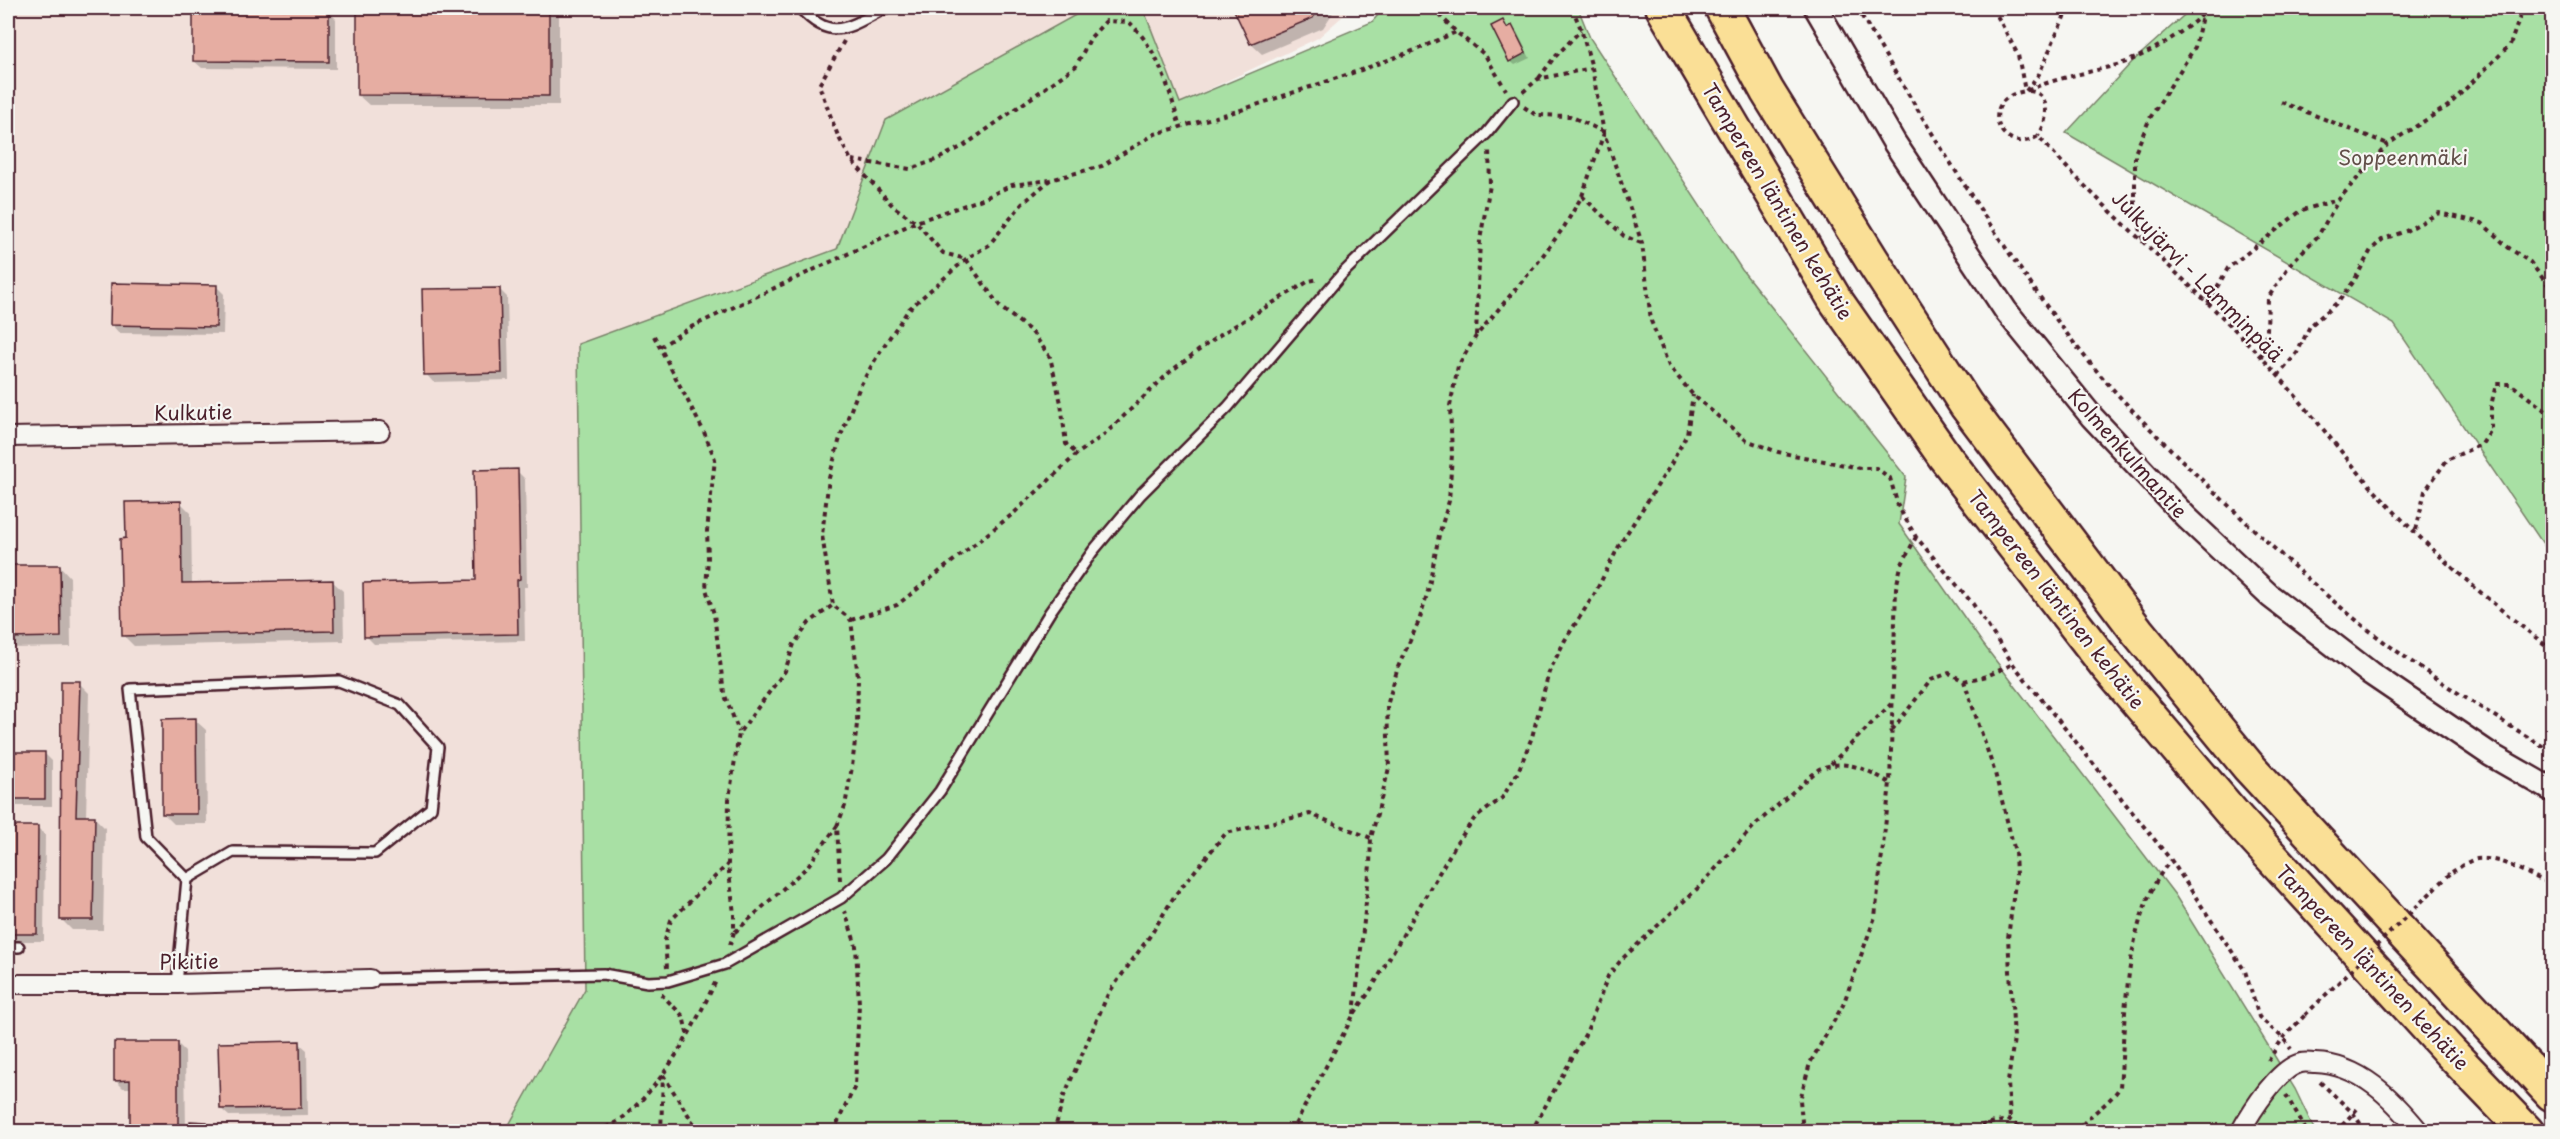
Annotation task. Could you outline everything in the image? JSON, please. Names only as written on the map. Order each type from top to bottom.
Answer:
[{"type":"highway","name":"Tampereen läntinen kehätie","points":[[1663,8],[1834,298],[1945,457],[2107,666],[2238,820],[2450,1052],[2527,1131]]},
{"type":"highway","points":[[1722,8],[1767,91],[1966,405],[2137,631],[2248,766],[2553,1094]]},
{"type":"highway","points":[[2455,991],[2553,1071]]},
{"type":"street","name":"Kolmenkulmantie","points":[[1816,8],[1894,142],[2006,311],[2092,417],[2186,517],[2270,596],[2370,673],[2491,755],[2553,790]]},
{"type":"street","name":"Kulkutie","points":[[8,437],[380,431]]},
{"type":"street","name":"Pikitie","points":[[8,984],[177,984],[370,979]]},
{"type":"street","points":[[2240,1131],[2277,1078],[2300,1063],[2333,1064],[2360,1074],[2380,1090],[2420,1131]]},
{"type":"lane","points":[[800,8],[809,18],[824,28],[841,30],[886,8]]},
{"type":"lane","points":[[370,979],[603,974],[648,982],[668,981],[725,964],[841,898],[885,859],[940,791],[1027,649],[1093,551],[1140,495],[1228,407],[1342,274],[1487,133],[1514,101]]},
{"type":"lane","points":[[177,984],[187,879],[147,837],[130,689],[339,681],[400,705],[438,747],[430,808],[375,853],[233,852],[187,879]]},
{"type":"lane","points":[[8,947],[19,947]]},
{"type":"path","points":[[1433,8],[1456,32],[1485,55],[1514,101],[1536,115],[1570,116],[1604,133]]},
{"type":"path","points":[[1572,8],[1592,69],[1604,133],[1642,243],[1651,321],[1669,366],[1693,395],[1746,440],[1778,452],[1860,468],[1876,468],[1890,478],[1898,506],[1916,537],[1973,604],[2013,664],[2171,860],[2245,971],[2259,1017],[2283,1038],[2300,1063],[2355,1111],[2366,1131]]},
{"type":"path","points":[[1857,8],[1996,236],[2076,345],[2152,432],[2271,547],[2356,620],[2460,694],[2553,752]]},
{"type":"path","points":[[1993,8],[2018,55],[2025,91]]},
{"type":"path","points":[[2025,91],[2038,74],[2068,8]]},
{"type":"path","points":[[2025,91],[2034,92],[2040,97],[2047,113],[2047,121],[2038,136],[2030,141],[2014,141],[2002,132],[1998,125],[1998,109],[2008,96],[2057,78],[2121,64],[2166,42],[2209,8]]},
{"type":"path","points":[[2261,357],[2267,330],[2268,298],[2292,263],[2318,236],[2339,199],[2388,144],[2448,106],[2488,69],[2510,45],[2523,8]]},
{"type":"path","points":[[2143,241],[2135,206],[2135,153],[2150,118],[2195,47],[2202,15]]},
{"type":"path","points":[[851,160],[910,169],[936,160],[965,145],[1076,66],[1091,38],[1106,21],[1129,22],[1143,35],[1160,65],[1180,128]]},
{"type":"path","points":[[849,26],[819,85],[838,136],[851,160],[894,207],[916,222],[943,253],[966,259],[1000,307],[1032,332],[1050,357],[1061,402],[1066,444],[1077,454]]},
{"type":"path","points":[[1514,101],[1538,79],[1552,59],[1581,30]]},
{"type":"path","points":[[660,346],[690,327],[916,222],[985,198],[1012,185],[1050,180],[1102,166],[1155,134],[1361,70],[1456,32]]},
{"type":"path","points":[[1538,79],[1592,69]]},
{"type":"path","points":[[2281,102],[2388,144]]},
{"type":"path","points":[[1476,336],[1480,240],[1490,185],[1491,161],[1487,133]]},
{"type":"path","points":[[1353,1014],[1371,838],[1389,768],[1387,706],[1398,667],[1419,621],[1428,591],[1438,535],[1449,501],[1452,454],[1450,406],[1458,366],[1476,336],[1535,266],[1564,227],[1582,196],[1604,133]]},
{"type":"path","name":"Julkujärvi - Lamminpää","points":[[2038,136],[2068,170],[2208,303],[2261,357],[2374,489],[2416,531],[2466,580],[2553,650]]},
{"type":"path","points":[[734,932],[807,867],[837,826],[845,806],[857,724],[858,677],[851,620],[833,605],[822,535],[829,478],[860,386],[909,309],[966,259],[989,245],[1022,204],[1050,180]]},
{"type":"path","points":[[1582,196],[1624,236],[1642,243]]},
{"type":"path","points":[[2208,303],[2228,268],[2302,210],[2339,199]]},
{"type":"path","points":[[2278,376],[2297,353],[2310,326],[2339,301],[2354,281],[2371,250],[2383,238],[2406,231],[2439,213],[2482,223],[2509,248],[2530,262],[2553,290]]},
{"type":"path","points":[[851,620],[897,605],[1006,520],[1077,454],[1105,434],[1171,371],[1218,336],[1310,281],[1342,274]]},
{"type":"path","points":[[654,336],[704,432],[715,459],[707,531],[706,589],[714,614],[724,693],[739,733]]},
{"type":"path","points":[[2416,531],[2425,491],[2447,460],[2482,444],[2491,430],[2491,406],[2496,384],[2511,384],[2553,416]]},
{"type":"path","points":[[1291,1131],[1353,1014],[1370,991],[1456,844],[1474,819],[1502,798],[1518,772],[1532,737],[1550,672],[1565,640],[1594,594],[1620,544],[1670,466],[1687,434],[1693,395]]},
{"type":"path","points":[[1803,1131],[1800,1100],[1810,1063],[1843,1005],[1875,918],[1890,783],[1896,588],[1901,566],[1916,537]]},
{"type":"path","points":[[598,1131],[626,1116],[663,1075],[688,1037],[725,964],[734,932],[728,864],[729,798],[739,733],[785,671],[794,644],[809,623],[833,605]]},
{"type":"path","points":[[1891,731],[1931,680],[1949,673],[1964,681],[1987,676],[2013,664]]},
{"type":"path","points":[[1964,681],[1995,773],[2015,852],[2016,875],[2008,938],[2013,1038],[2008,1082],[2010,1120]]},
{"type":"path","points":[[1531,1131],[1587,1031],[1608,976],[1622,958],[1699,887],[1755,825],[1819,769],[1831,764],[1892,704]]},
{"type":"path","points":[[1831,764],[1849,764],[1868,770],[1890,783]]},
{"type":"path","points":[[1054,1131],[1072,1076],[1108,994],[1152,933],[1175,895],[1226,833],[1310,814],[1371,838]]},
{"type":"path","points":[[834,1131],[855,1086],[859,1004],[856,946],[841,898],[837,826]]},
{"type":"path","points":[[2305,1015],[2452,872],[2475,859],[2496,860],[2553,883]]},
{"type":"path","points":[[2077,1131],[2113,1098],[2120,1087],[2127,1001],[2145,902],[2157,876],[2171,860]]},
{"type":"path","points":[[668,981],[665,940],[671,920],[728,864]]},
{"type":"path","points":[[648,982],[683,1016],[688,1037]]},
{"type":"path","points":[[661,1131],[663,1075]]},
{"type":"path","points":[[663,1075],[694,1124],[704,1131]]},
{"type":"path","points":[[2277,1078],[2307,1131]]},
{"type":"path","points":[[2336,1131],[2355,1111]]},
{"type":"path","points":[[1964,1131],[1989,1123],[2010,1120],[2026,1131]]},
{"type":"shaded area","points":[[8,8],[1088,8],[887,120],[837,249],[578,344],[585,989],[505,1131],[8,1131]]},
{"type":"shaded area","points":[[1143,8],[1352,8],[1318,38],[1180,103]]},
{"type":"green space","points":[[1088,8],[1143,8],[1180,103],[1372,22],[1384,8],[1578,8],[1590,38],[1742,270],[1906,477],[1899,524],[1983,644],[2175,895],[2295,1089],[2315,1131],[505,1132],[585,989],[578,344],[837,249],[886,120]]},
{"type":"green space","name":"Soppeenmäki","points":[[2192,8],[2552,8],[2552,557],[2394,324],[2066,133],[2133,61]]},
{"type":"building","points":[[193,8],[329,10],[329,62],[193,61]]},
{"type":"building","points":[[357,8],[549,8],[549,96],[357,95]]},
{"type":"building","points":[[1233,8],[1319,8],[1313,18],[1250,44]]},
{"type":"building","points":[[1503,20],[1507,28],[1512,25],[1526,53],[1509,62],[1491,26]]},
{"type":"building","points":[[111,283],[217,285],[216,327],[110,325]]},
{"type":"building","points":[[500,288],[502,373],[424,375],[422,289]]},
{"type":"building","points":[[518,469],[520,579],[517,580],[518,634],[364,637],[363,583],[476,580],[474,470]]},
{"type":"building","points":[[181,501],[182,583],[333,580],[334,631],[122,636],[120,539],[126,538],[125,502]]},
{"type":"building","points":[[8,565],[60,565],[61,637],[8,638]]},
{"type":"building","points":[[61,681],[80,681],[76,816],[95,816],[93,920],[60,920]]},
{"type":"building","points":[[196,718],[197,814],[162,814],[162,719]]},
{"type":"building","points":[[8,752],[45,752],[45,799],[8,799]]},
{"type":"building","points":[[8,826],[38,826],[37,934],[8,934]]},
{"type":"building","points":[[300,1041],[301,1108],[220,1109],[218,1043]]},
{"type":"building","points":[[114,1042],[178,1042],[178,1132],[130,1132],[130,1080],[114,1081]]},
{"type":"building","points":[[190,1121],[207,1122],[207,1132],[190,1132]]},
{"type":"building","points":[[92,1128],[92,1132],[48,1132],[48,1129]]}]
